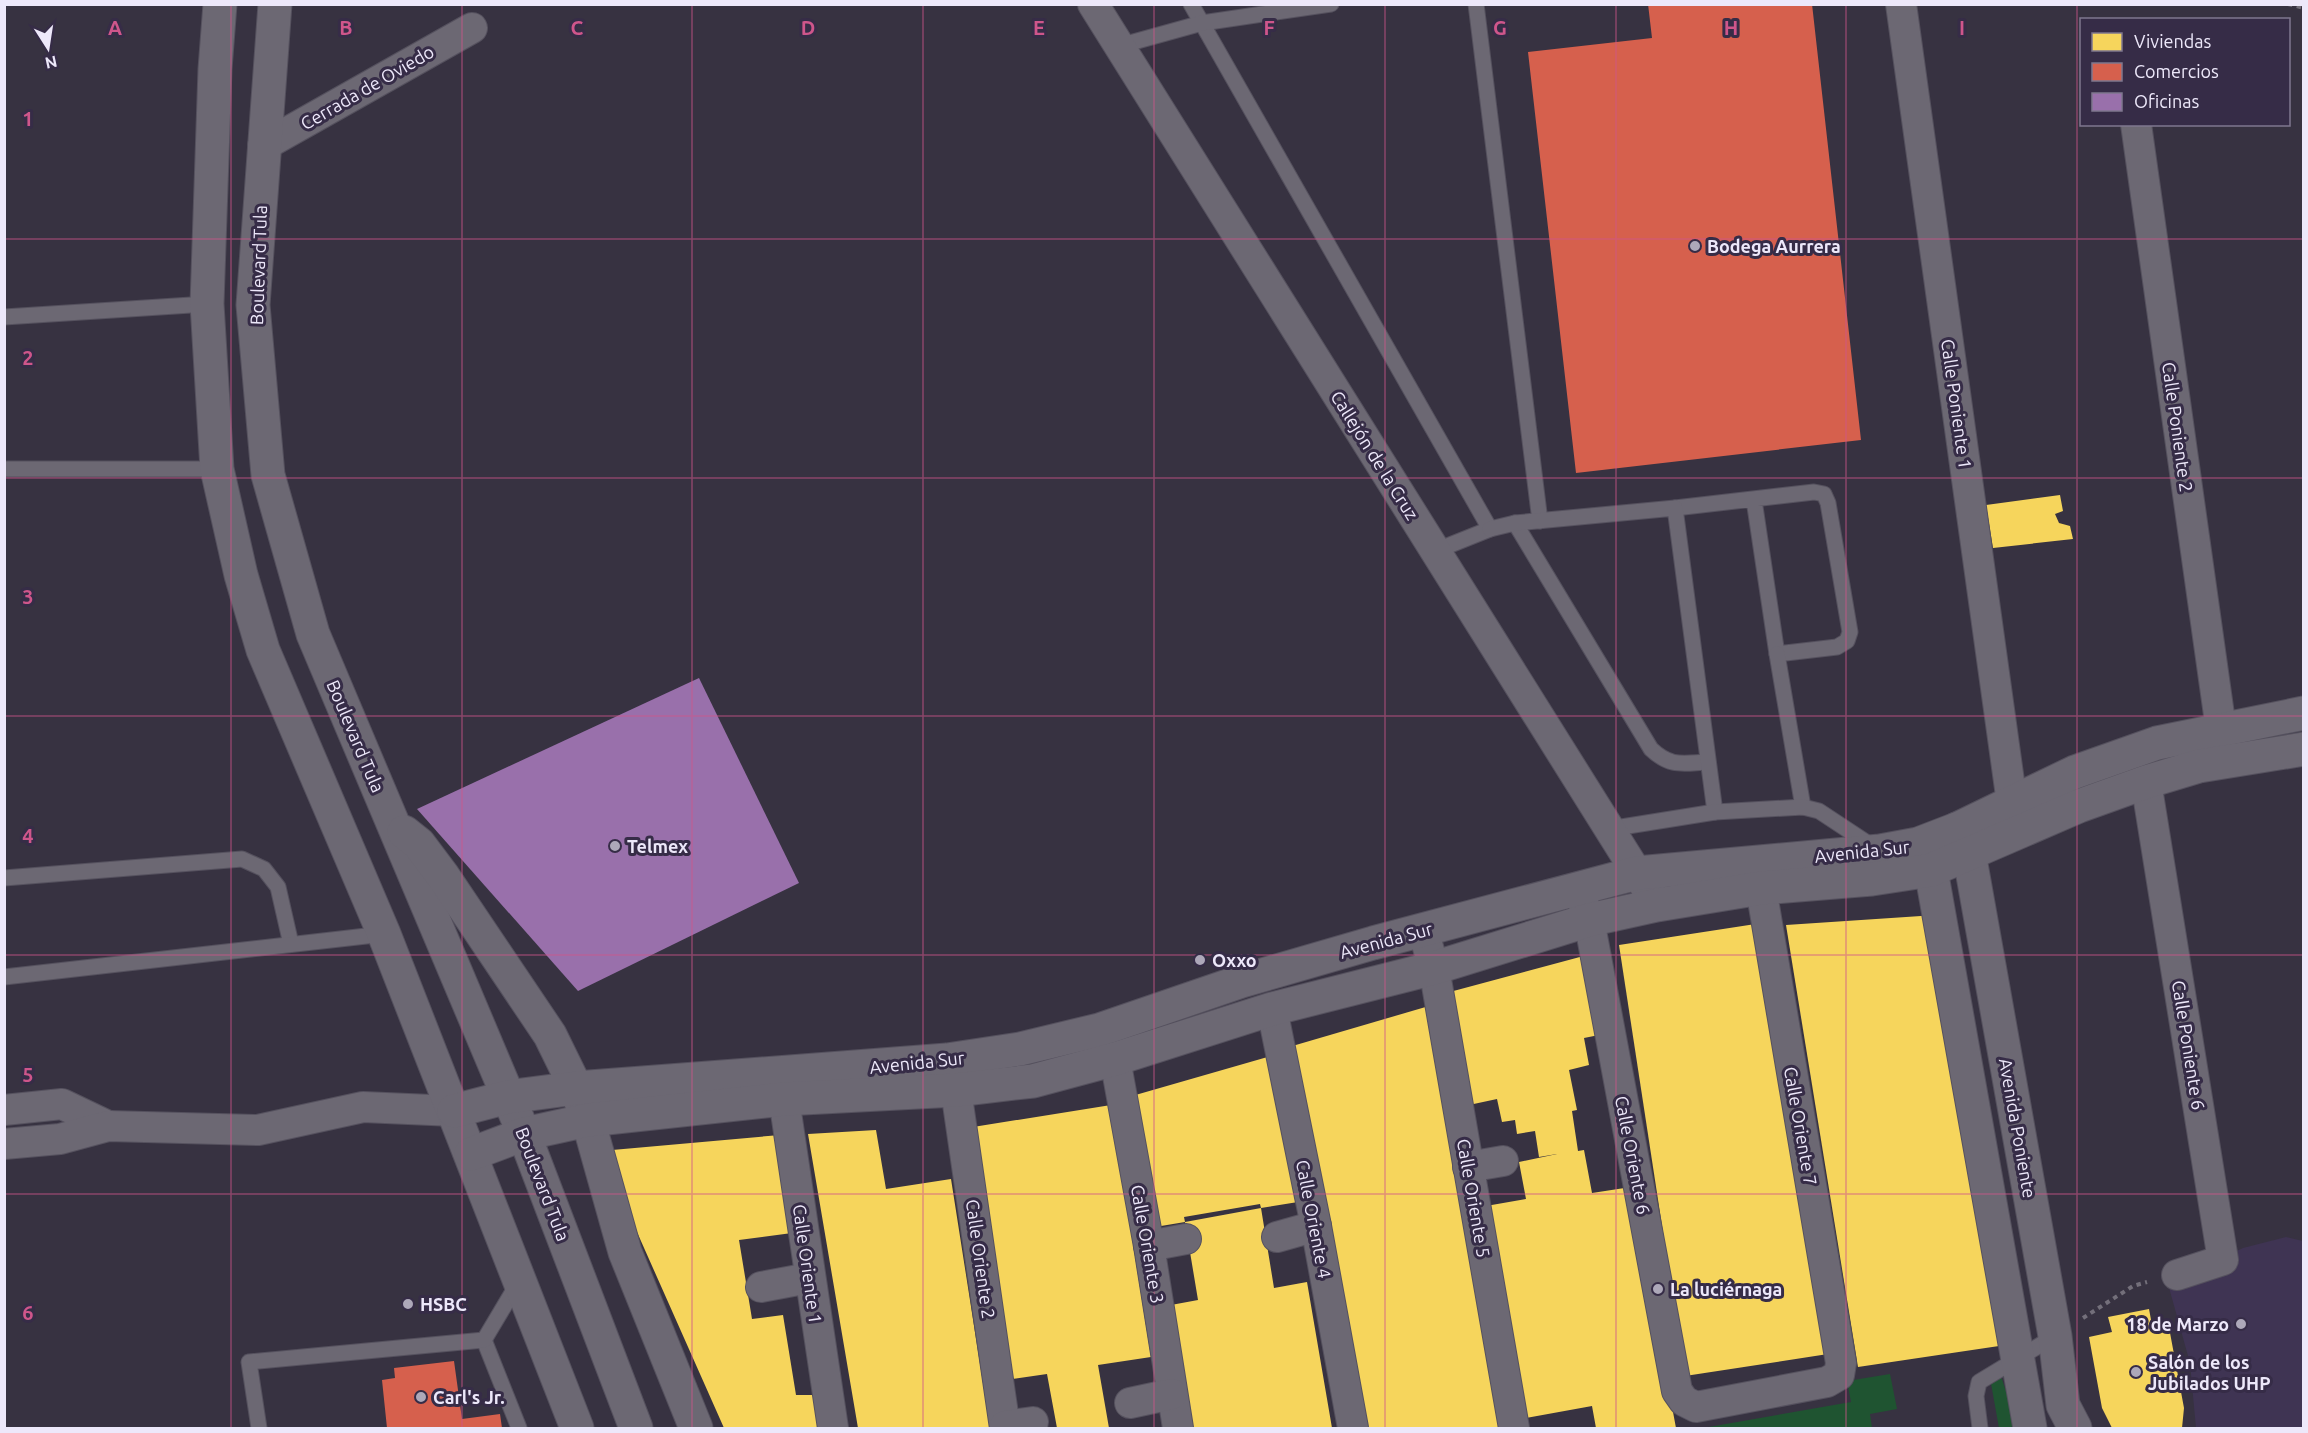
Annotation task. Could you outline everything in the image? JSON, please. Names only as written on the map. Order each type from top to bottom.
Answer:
[{"type":"main road","points":[[220,4],[214,69],[207,304],[217,469],[241,575],[263,650],[384,934],[578,1428]]},
{"type":"main road","name":"Boulevard Tula","points":[[275,4],[253,305],[268,475],[313,634],[524,1134],[636,1428]]},
{"type":"main road","name":"Avenida Sur","points":[[1963,841],[2012,802],[2074,772],[2157,743],[2221,729],[2302,723]]},
{"type":"main road","name":"Avenida Sur","points":[[471,1154],[524,1134],[588,1120],[784,1099],[956,1090],[1033,1081],[1115,1059],[1272,1009],[1434,968],[1589,920],[1657,905],[1761,888],[1872,879],[1963,841],[2199,766],[2304,749]]},
{"type":"main road","points":[[392,821],[419,844],[443,876],[550,1035],[576,1088],[588,1120],[625,1252],[696,1428]]},
{"type":"main road","name":"Avenida Poniente","points":[[1963,841],[2055,1336],[2063,1405],[2075,1428]]},
{"type":"main road","name":"Avenida Sur","points":[[454,1111],[508,1097],[576,1088],[947,1060],[1020,1049],[1099,1030],[1242,981],[1637,873],[1880,852],[1925,857]]},
{"type":"main road","points":[[1925,857],[2030,1428]]},
{"type":"street","name":"Callejón de la Cruz","points":[[1093,4],[1657,905]]},
{"type":"street","name":"Calle Poniente 1","points":[[1901,4],[2012,802]]},
{"type":"street","name":"Cerrada de Oviedo","points":[[263,146],[471,28]]},
{"type":"street","name":"Calle Poniente 2","points":[[2136,126],[2221,729]]},
{"type":"street","name":"Calle Poniente 6","points":[[2146,782],[2223,1260],[2177,1275]]},
{"type":"street","name":"Calle Oriente 6","points":[[1579,888],[1589,920],[1677,1391]]},
{"type":"street","name":"Calle Oriente 7","points":[[1677,1391],[1684,1401],[1696,1407],[1827,1382],[1839,1375],[1841,1363],[1761,888]]},
{"type":"street","name":"Calle Oriente 5","points":[[1423,930],[1434,968],[1514,1428]]},
{"type":"street","name":"Calle Oriente 4","points":[[1272,1009],[1316,1226],[1353,1428]]},
{"type":"street","name":"Calle Oriente 3","points":[[1115,1059],[1149,1246],[1178,1428]]},
{"type":"street","name":"Calle Oriente 2","points":[[956,1090],[1014,1426]]},
{"type":"street","name":"Calle Oriente 1","points":[[784,1099],[833,1428]]},
{"type":"street","points":[[4,1110],[62,1104],[108,1126]]},
{"type":"street","points":[[4,1144],[60,1139],[108,1126],[258,1130],[363,1107],[454,1111]]},
{"type":"street","points":[[1468,1167],[1503,1161]]},
{"type":"street","points":[[1277,1237],[1316,1226]]},
{"type":"street","points":[[1149,1246],[1186,1239]]},
{"type":"street","points":[[761,1287],[809,1278]]},
{"type":"street","points":[[1130,1402],[1172,1394]]},
{"type":"lane","points":[[1191,4],[1490,529]]},
{"type":"lane","points":[[1119,46],[1202,23],[1331,4]]},
{"type":"lane","points":[[1476,4],[1540,520]]},
{"type":"lane","points":[[4,317],[207,304]]},
{"type":"lane","points":[[4,469],[217,469]]},
{"type":"lane","points":[[1435,551],[1490,529],[1515,523],[1814,492],[1824,494],[1828,503],[1850,632],[1847,641],[1837,647],[1777,654]]},
{"type":"lane","points":[[1754,500],[1803,807]]},
{"type":"lane","points":[[1676,508],[1715,812]]},
{"type":"lane","points":[[1515,523],[1651,749],[1662,759],[1671,763],[1708,762]]},
{"type":"lane","points":[[1609,829],[1715,812],[1803,807],[1819,811],[1880,852]]},
{"type":"lane","points":[[4,878],[242,859],[264,869],[278,887],[291,944]]},
{"type":"lane","points":[[4,976],[384,934]]},
{"type":"lane","points":[[484,1340],[520,1279]]},
{"type":"lane","points":[[1980,1428],[1976,1396],[1979,1382],[2055,1336]]},
{"type":"lane","points":[[259,1428],[249,1362],[484,1340]]},
{"type":"lane","points":[[484,1340],[519,1428]]},
{"type":"path","points":[[2288,4],[2304,8]]},
{"type":"path","points":[[2055,1336],[2133,1286],[2177,1275]]},
{"type":"shaded area","name":"18 de Marzo","points":[[2286,1237],[2303,1241],[2303,1428],[2196,1428],[2190,1363],[2168,1284],[2243,1248]]},
{"type":"green space","points":[[1988,1367],[1998,1367],[2018,1428],[1999,1428]]},
{"type":"green space","points":[[1890,1374],[1897,1409],[1870,1414],[1872,1428],[1703,1428],[1851,1402],[1847,1381]]},
{"type":"building: Viviendas","points":[[2060,495],[2063,511],[2055,514],[2059,523],[2070,526],[2073,539],[1993,548],[1986,505]]},
{"type":"building: Viviendas","points":[[1936,915],[1999,1346],[1858,1367],[1786,925]]},
{"type":"building: Viviendas","points":[[1762,923],[1828,1354],[1685,1376],[1619,945]]},
{"type":"building: Viviendas","points":[[1591,954],[1599,1035],[1584,1038],[1589,1065],[1569,1070],[1577,1110],[1572,1111],[1578,1151],[1584,1150],[1592,1193],[1631,1187],[1676,1428],[1596,1428],[1592,1406],[1526,1418],[1486,1206],[1526,1199],[1519,1162],[1557,1154],[1539,1157],[1535,1131],[1517,1134],[1515,1120],[1502,1122],[1497,1099],[1469,1105],[1446,993]]},
{"type":"building: Viviendas","points":[[1429,1006],[1504,1428],[1357,1428],[1289,1047]]},
{"type":"building: Viviendas","points":[[1271,1056],[1298,1202],[1261,1208],[1260,1204],[1184,1217],[1185,1222],[1155,1227],[1132,1096]]},
{"type":"building: Viviendas","points":[[1111,1105],[1151,1357],[1098,1365],[1109,1428],[1057,1428],[1047,1374],[1012,1379],[973,1127]]},
{"type":"building: Viviendas","points":[[876,1130],[886,1189],[951,1179],[990,1428],[858,1428],[808,1134]]},
{"type":"building: Viviendas","points":[[780,1135],[792,1233],[739,1240],[752,1319],[783,1315],[796,1395],[824,1395],[831,1428],[724,1428],[601,1151]]},
{"type":"building: Viviendas","points":[[1261,1208],[1274,1288],[1307,1282],[1332,1428],[1192,1428],[1171,1305],[1198,1300],[1185,1222]]},
{"type":"building: Viviendas","name":"Salón de los Jubilados UHP","points":[[2149,1309],[2152,1325],[2168,1322],[2184,1408],[2182,1428],[2112,1428],[2102,1408],[2089,1337],[2112,1332],[2108,1317]]},
{"type":"building: Comercios","name":"Bodega Aurrera","points":[[1648,4],[1812,4],[1861,440],[1576,473],[1528,52],[1652,38]]},
{"type":"building: Comercios","name":"Carl's Jr.","points":[[454,1361],[462,1419],[500,1414],[502,1428],[387,1428],[382,1380],[395,1378],[394,1368]]},
{"type":"building: Oficinas","name":"Telmex","points":[[699,678],[799,883],[578,991],[417,809]]},
{"type":"place","name":"Bodega Aurrera","points":[[1695,246]]},
{"type":"place","name":"Telmex","points":[[615,846]]},
{"type":"place","name":"Oxxo","points":[[1200,960]]},
{"type":"place","name":"La luciérnaga","points":[[1658,1289]]},
{"type":"place","name":"HSBC","points":[[408,1304]]},
{"type":"place","name":"18 de Marzo","points":[[2241,1324]]},
{"type":"place","name":"Salón de los Jubilados UHP","points":[[2136,1372]]},
{"type":"place","name":"Carl's Jr.","points":[[421,1397]]}]
